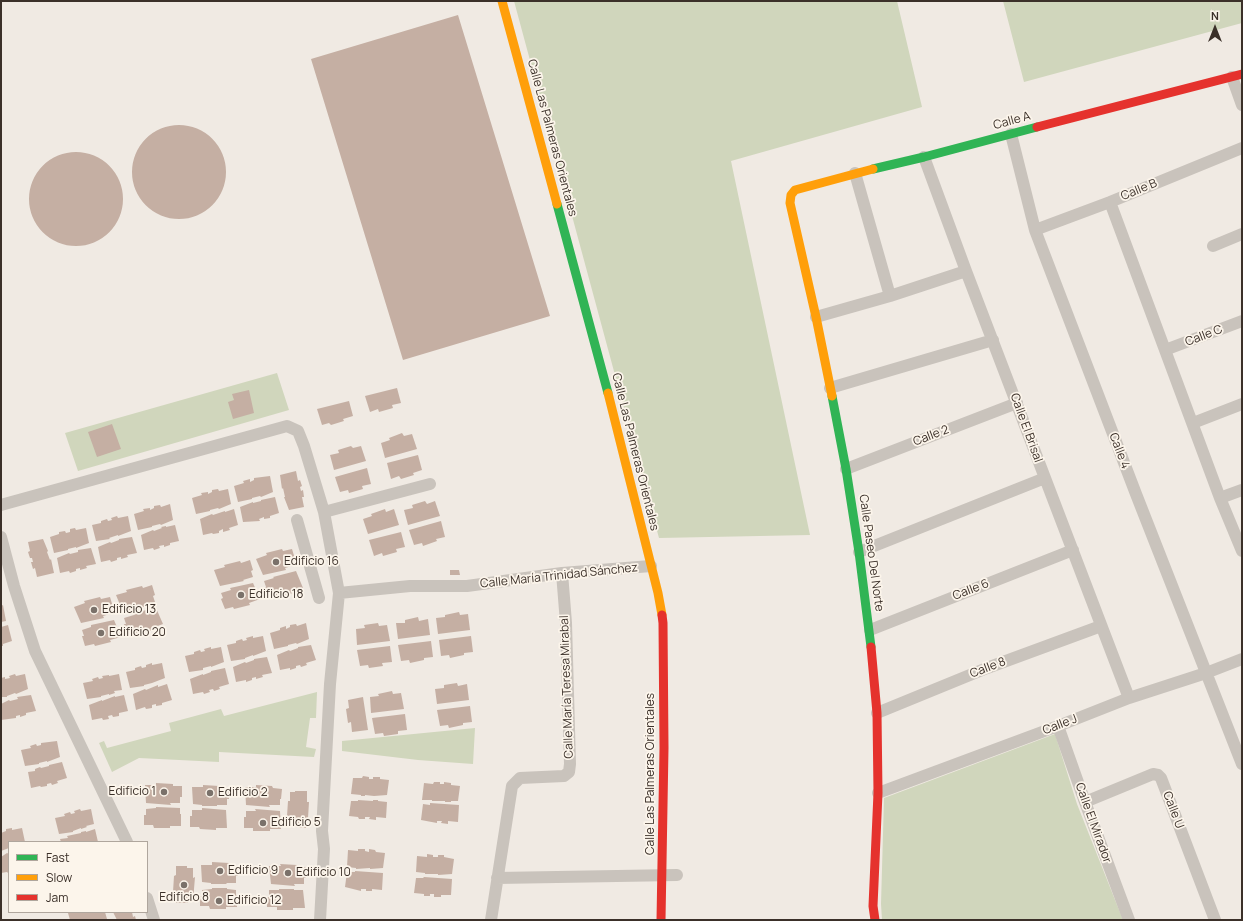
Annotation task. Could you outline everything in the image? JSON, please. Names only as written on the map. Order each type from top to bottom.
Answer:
[{"type":"street","name":"Calle Las Palmeras Orientales","points":[[502,1],[594,338],[658,593],[663,623],[664,748],[661,920]]},
{"type":"street","points":[[1237,76],[1242,105]]},
{"type":"street","name":"Calle A","points":[[791,195],[795,190],[855,173],[924,157],[1237,76]]},
{"type":"street","name":"Calle 4","points":[[1011,134],[1035,230],[1206,673],[1239,746],[1242,764]]},
{"type":"street","name":"Calle B","points":[[1035,230],[1110,202],[1242,148]]},
{"type":"street","name":"Calle El Brisal","points":[[924,157],[1129,698]]},
{"type":"street","points":[[855,173],[890,296]]},
{"type":"street","name":"Calle Paseo Del Norte","points":[[791,195],[790,203],[816,317],[846,469],[870,630],[877,713],[878,793],[873,906],[875,920]]},
{"type":"street","points":[[1110,202],[1220,498],[1242,552]]},
{"type":"street","points":[[1213,246],[1242,234]]},
{"type":"street","points":[[816,317],[890,296],[966,271]]},
{"type":"street","name":"Calle C","points":[[1165,350],[1242,321]]},
{"type":"street","points":[[830,388],[993,340]]},
{"type":"street","name":"Calle 2","points":[[846,469],[1017,403]]},
{"type":"street","points":[[1193,422],[1242,404]]},
{"type":"street","points":[[1,505],[287,426],[298,431],[324,512],[339,593],[330,684],[322,831],[324,849],[320,920]]},
{"type":"street","points":[[859,552],[1045,478]]},
{"type":"street","points":[[324,512],[430,484]]},
{"type":"street","points":[[1220,498],[1242,490]]},
{"type":"street","points":[[297,520],[319,598]]},
{"type":"street","points":[[1,537],[14,586],[35,651],[127,841]]},
{"type":"street","name":"Calle 6","points":[[870,630],[1073,550]]},
{"type":"street","name":"Calle María Trinidad Sánchez","points":[[339,593],[410,586],[467,586],[562,573],[651,566]]},
{"type":"street","name":"Calle María Teresa Mirabal","points":[[490,920],[512,786],[520,778],[564,776],[569,772],[566,624],[562,573]]},
{"type":"street","name":"Calle 8","points":[[877,713],[987,668],[1101,626]]},
{"type":"street","name":"Calle J","points":[[878,793],[1129,698],[1206,673],[1242,659]]},
{"type":"street","name":"Calle El Mirador","points":[[1058,726],[1129,920]]},
{"type":"street","name":"Calle U","points":[[1085,802],[1153,774],[1158,775],[1161,778],[1215,920]]},
{"type":"street","points":[[497,878],[677,875]]},
{"type":"street","points":[[148,901],[154,920]]},
{"type":"green space","points":[[514,1],[897,1],[922,107],[731,161],[810,535],[659,538]]},
{"type":"green space","points":[[1003,1],[1242,1],[1242,23],[1024,82]]},
{"type":"green space","points":[[277,373],[289,410],[78,471],[65,433]]},
{"type":"green space","points":[[317,692],[316,718],[310,718],[306,747],[316,749],[314,757],[219,752],[219,762],[139,758],[112,772],[99,743],[104,741],[107,748],[171,731],[169,723],[221,709],[224,716]]},
{"type":"green space","points":[[475,728],[473,764],[418,760],[342,751],[342,741]]},
{"type":"green space","points":[[1055,734],[1077,804],[1123,920],[882,920],[881,904],[884,798]]},
{"type":"building","points":[[458,15],[550,316],[403,360],[311,59]]},
{"type":"building","points":[[179,125],[197,128],[212,139],[223,154],[226,172],[223,190],[212,205],[197,216],[179,219],[161,216],[146,205],[135,190],[132,172],[135,154],[146,139],[161,128]]},
{"type":"building","points":[[76,152],[94,155],[109,166],[120,181],[123,199],[120,217],[109,232],[94,243],[76,246],[58,243],[43,232],[32,217],[29,199],[32,181],[43,166],[58,155]]},
{"type":"building","points":[[397,388],[401,403],[392,405],[393,408],[379,412],[378,409],[370,412],[365,396]]},
{"type":"building","points":[[249,390],[254,413],[233,419],[228,402],[234,400],[232,394]]},
{"type":"building","points":[[349,401],[353,416],[343,419],[344,421],[331,425],[329,423],[322,425],[317,409]]},
{"type":"building","points":[[112,424],[121,449],[97,457],[88,432]]},
{"type":"building","points":[[402,433],[404,436],[412,434],[417,449],[385,458],[381,443]]},
{"type":"building","points":[[351,446],[353,448],[361,446],[366,461],[334,470],[330,455],[339,453],[338,450]]},
{"type":"building","points":[[418,455],[422,470],[413,473],[414,475],[401,479],[399,476],[391,479],[387,463]]},
{"type":"building","points":[[367,468],[371,484],[362,486],[363,489],[349,493],[348,490],[340,492],[335,477]]},
{"type":"building","points":[[296,471],[298,481],[300,480],[302,486],[300,487],[301,491],[303,490],[304,497],[302,497],[304,507],[289,510],[284,497],[280,475]]},
{"type":"building","points":[[270,476],[273,492],[261,497],[238,502],[234,486],[244,483],[243,481],[250,479],[250,482],[254,480],[254,478]]},
{"type":"building","points":[[218,489],[219,491],[228,489],[231,504],[219,509],[196,514],[192,498],[202,495],[201,493],[208,492],[208,494],[212,492],[212,490]]},
{"type":"building","points":[[275,497],[279,513],[270,516],[270,518],[264,519],[264,517],[259,519],[260,521],[243,522],[240,507],[253,502]]},
{"type":"building","points":[[425,501],[427,504],[435,501],[440,516],[408,525],[404,510],[413,508],[412,505]]},
{"type":"building","points":[[170,504],[173,520],[161,525],[138,530],[134,514],[144,511],[143,509],[150,508],[150,510],[154,508],[154,506],[160,505],[161,507]]},
{"type":"building","points":[[234,509],[238,525],[223,532],[223,529],[219,531],[219,533],[203,535],[200,519],[212,514]]},
{"type":"building","points":[[385,509],[386,512],[394,509],[399,525],[368,534],[363,519],[372,516],[371,514]]},
{"type":"building","points":[[117,516],[118,518],[128,516],[131,531],[109,538],[110,539],[96,541],[92,525],[101,523],[101,521],[107,519],[108,521],[112,520],[111,518]]},
{"type":"building","points":[[441,521],[445,537],[436,539],[437,541],[423,546],[422,543],[414,545],[409,530]]},
{"type":"building","points":[[175,525],[179,541],[170,543],[170,545],[164,547],[164,545],[159,546],[160,548],[154,550],[153,548],[144,550],[141,535],[162,528],[161,527]]},
{"type":"building","points":[[75,528],[76,530],[86,528],[89,543],[76,548],[54,553],[50,537],[59,534],[59,532],[70,532],[70,529]]},
{"type":"building","points":[[401,532],[405,547],[396,549],[397,552],[383,556],[382,553],[374,556],[369,540]]},
{"type":"building","points":[[132,537],[137,553],[127,555],[128,557],[121,559],[121,557],[117,558],[117,560],[111,562],[110,560],[101,562],[98,547],[119,539]]},
{"type":"building","points":[[43,539],[50,560],[51,559],[54,573],[37,577],[35,568],[33,569],[31,562],[33,562],[32,558],[30,558],[28,552],[30,551],[28,542]]},
{"type":"building","points":[[91,548],[96,564],[86,566],[87,568],[80,570],[80,568],[76,569],[76,571],[70,573],[69,571],[60,573],[57,558],[69,553],[78,552],[78,550]]},
{"type":"building","name":"Edificio 16","points":[[282,549],[283,551],[292,549],[295,565],[285,568],[286,570],[263,575],[256,559],[267,555],[266,553]]},
{"type":"building","points":[[250,560],[253,570],[251,571],[253,577],[243,580],[244,581],[220,586],[214,570],[225,567],[224,565],[240,561],[241,563]]},
{"type":"building","points":[[450,570],[459,570],[460,575],[450,575]]},
{"type":"building","points":[[296,571],[303,588],[292,591],[293,593],[277,597],[276,595],[267,598],[264,588],[266,587],[264,581]]},
{"type":"building","name":"Edificio 18","points":[[253,583],[260,599],[249,603],[250,605],[234,609],[233,607],[225,609],[221,599],[223,598],[221,593],[231,590],[230,588]]},
{"type":"building","points":[[152,585],[155,595],[153,596],[155,602],[146,605],[147,606],[123,612],[116,595],[127,592],[126,590],[142,586],[143,588]]},
{"type":"building","name":"Edificio 13","points":[[100,597],[101,599],[110,597],[113,613],[103,616],[104,618],[81,623],[74,607],[85,603],[84,601]]},
{"type":"building","points":[[3,605],[6,621],[1,622],[1,606]]},
{"type":"building","points":[[156,608],[163,624],[152,628],[153,630],[137,634],[136,632],[127,634],[124,618],[134,615],[133,613]]},
{"type":"building","points":[[459,612],[460,615],[468,614],[470,630],[438,634],[436,618],[445,617],[445,615]]},
{"type":"building","points":[[418,617],[419,621],[428,619],[430,635],[398,639],[396,623],[405,623],[405,620]]},
{"type":"building","name":"Edificio 20","points":[[114,620],[121,637],[110,640],[111,642],[95,646],[94,644],[85,646],[82,630],[91,627],[91,625]]},
{"type":"building","points":[[306,623],[309,639],[297,644],[274,649],[270,633],[280,630],[280,628],[286,626],[286,629],[290,627],[290,625],[296,624],[297,626]]},
{"type":"building","points":[[378,623],[379,626],[387,625],[390,641],[357,645],[356,629],[365,628],[364,625]]},
{"type":"building","points":[[8,625],[12,641],[1,646],[1,627]]},
{"type":"building","points":[[253,636],[253,638],[263,636],[266,651],[245,659],[231,661],[227,645],[236,643],[236,641],[242,639],[243,641],[247,640],[246,638]]},
{"type":"building","points":[[471,636],[473,652],[464,653],[464,655],[450,658],[449,655],[441,656],[439,640]]},
{"type":"building","points":[[431,641],[433,657],[424,658],[424,660],[410,663],[409,660],[401,661],[398,645]]},
{"type":"building","points":[[311,645],[316,660],[306,663],[307,665],[301,667],[300,665],[290,670],[290,668],[280,670],[277,655],[298,647]]},
{"type":"building","points":[[390,646],[392,662],[382,663],[383,666],[369,668],[368,665],[360,666],[357,650]]},
{"type":"building","points":[[211,647],[211,649],[221,647],[224,662],[211,667],[203,668],[203,670],[189,672],[185,656],[194,654],[194,652],[200,650],[201,652],[205,651],[204,649]]},
{"type":"building","points":[[267,657],[272,673],[262,675],[263,677],[256,679],[256,677],[252,678],[252,680],[246,682],[246,680],[236,682],[233,667],[254,659]]},
{"type":"building","points":[[152,663],[152,665],[162,663],[165,678],[144,686],[130,688],[126,672],[135,670],[135,668],[141,666],[142,668],[146,667],[146,665]]},
{"type":"building","points":[[225,668],[229,684],[219,687],[220,689],[214,691],[213,689],[209,690],[210,692],[204,694],[203,692],[193,694],[190,679],[211,671]]},
{"type":"building","points":[[15,674],[16,676],[25,674],[28,689],[7,697],[1,697],[1,678],[10,678],[9,676]]},
{"type":"building","points":[[119,674],[122,690],[114,691],[115,693],[109,695],[87,699],[83,683],[93,681],[92,679],[98,677],[99,679],[103,678],[102,676]]},
{"type":"building","points":[[457,683],[458,686],[467,684],[469,700],[437,704],[435,689],[444,688],[444,685]]},
{"type":"building","points":[[167,684],[172,700],[162,703],[162,705],[152,705],[152,708],[146,709],[145,707],[136,710],[133,694],[158,685],[158,687]]},
{"type":"building","points":[[392,691],[393,694],[401,693],[404,709],[371,713],[370,697],[379,696],[378,694]]},
{"type":"building","points":[[31,695],[36,711],[26,713],[26,715],[20,717],[20,715],[16,716],[16,718],[1,720],[1,704],[9,700],[18,699],[17,697]]},
{"type":"building","points":[[124,695],[128,711],[119,713],[119,716],[108,716],[109,719],[103,720],[102,718],[92,720],[89,705],[115,696]]},
{"type":"building","points":[[363,697],[368,730],[352,732],[351,722],[348,723],[346,709],[349,708],[348,700]]},
{"type":"building","points":[[470,706],[472,722],[463,723],[463,725],[449,728],[448,725],[440,726],[437,710]]},
{"type":"building","points":[[405,714],[407,730],[398,731],[398,734],[384,736],[383,733],[375,734],[372,718]]},
{"type":"building","points":[[57,741],[60,757],[47,762],[25,766],[21,750],[31,748],[30,746],[36,744],[37,746],[41,745],[41,743]]},
{"type":"building","points":[[62,762],[67,778],[57,781],[58,783],[52,785],[51,783],[47,784],[47,786],[31,788],[28,772],[35,771],[35,769],[40,767]]},
{"type":"building","points":[[363,776],[369,777],[369,779],[373,779],[373,777],[380,777],[380,779],[389,780],[387,795],[361,796],[351,794],[353,778],[362,778]]},
{"type":"building","points":[[434,782],[440,782],[440,784],[444,784],[444,782],[451,783],[451,785],[460,786],[458,801],[445,802],[422,800],[424,783],[433,784]]},
{"type":"building","name":"Edificio 1","points":[[156,783],[182,786],[182,797],[180,797],[180,803],[170,803],[171,805],[146,803],[145,785],[156,785]]},
{"type":"building","name":"Edificio 2","points":[[203,785],[229,788],[229,799],[227,799],[227,805],[202,806],[193,804],[192,787],[203,787]]},
{"type":"building","points":[[256,785],[272,786],[273,788],[282,789],[280,805],[269,805],[270,807],[246,805],[245,787],[256,787]]},
{"type":"building","points":[[307,791],[307,802],[309,802],[306,828],[289,825],[289,816],[287,816],[288,801],[290,801],[290,792]]},
{"type":"building","points":[[378,800],[387,802],[386,818],[376,817],[376,820],[369,819],[370,817],[359,819],[358,817],[349,816],[351,801]]},
{"type":"building","points":[[430,803],[459,805],[458,822],[448,821],[448,824],[441,823],[442,821],[437,821],[437,823],[421,820],[423,804],[430,805]]},
{"type":"building","points":[[156,807],[180,808],[181,826],[154,828],[153,825],[144,825],[144,815],[146,815],[146,809]]},
{"type":"building","points":[[202,808],[226,810],[227,828],[216,828],[216,830],[190,827],[190,816],[192,816],[192,810],[202,810]]},
{"type":"building","points":[[80,809],[81,811],[91,809],[94,824],[73,832],[59,834],[55,818],[65,816],[64,814],[70,812],[71,814],[75,813],[74,811]]},
{"type":"building","name":"Edificio 5","points":[[255,809],[280,811],[281,829],[270,829],[270,831],[253,831],[253,828],[244,828],[244,817],[246,817],[246,811],[256,811]]},
{"type":"building","points":[[12,828],[12,830],[22,828],[25,841],[8,841],[8,848],[1,851],[1,833],[6,831],[6,829]]},
{"type":"building","points":[[95,829],[98,841],[61,841],[60,839],[68,838],[67,836],[81,832]]},
{"type":"building","name":"Edificio 5","points":[[358,849],[365,849],[365,851],[369,852],[369,849],[375,850],[376,852],[385,853],[383,868],[356,869],[347,867],[348,850],[358,851]]},
{"type":"building","points":[[8,854],[8,873],[1,873],[1,857]]},
{"type":"building","points":[[427,854],[433,855],[433,857],[444,855],[444,857],[454,859],[452,874],[438,875],[416,872],[417,856],[427,857]]},
{"type":"building","name":"Edificio 9","points":[[212,862],[229,863],[229,866],[238,866],[236,883],[211,884],[202,882],[201,865],[212,865]]},
{"type":"building","name":"Edificio 10","points":[[280,864],[306,867],[306,878],[304,878],[304,884],[294,884],[295,886],[271,884],[269,866],[281,866]]},
{"type":"building","name":"Edificio 8","points":[[176,866],[187,866],[187,868],[193,868],[193,878],[195,877],[193,901],[188,903],[176,903],[175,892],[173,892]]},
{"type":"building","points":[[355,871],[383,873],[382,890],[372,889],[372,891],[366,891],[366,889],[361,889],[361,891],[345,887],[347,872]]},
{"type":"building","points":[[424,877],[452,879],[451,895],[434,897],[434,894],[424,896],[424,894],[414,893],[416,878]]},
{"type":"building","name":"Edificio 12","points":[[227,888],[236,890],[237,907],[210,909],[209,906],[200,906],[200,896],[202,896],[202,890]]},
{"type":"building","points":[[269,890],[303,890],[305,908],[277,910],[277,907],[267,907]]},
{"type":"building","points":[[68,913],[105,913],[107,919],[101,920],[70,920]]},
{"type":"building","points":[[114,913],[132,913],[133,917],[135,916],[136,920],[117,920]]},
{"type":"traffic: fast","points":[[873,169],[1037,127]]},
{"type":"traffic: fast","points":[[557,204],[608,393]]},
{"type":"traffic: fast","points":[[832,396],[846,469],[859,552],[871,647]]},
{"type":"traffic: slow","points":[[502,1],[557,204]]},
{"type":"traffic: slow","points":[[832,396],[790,203],[791,195],[795,190],[873,169]]},
{"type":"traffic: slow","points":[[608,393],[658,593],[662,615]]},
{"type":"traffic: jam","points":[[1037,127],[1242,74]]},
{"type":"traffic: jam","points":[[661,920],[664,748],[662,615]]},
{"type":"traffic: jam","points":[[871,647],[877,713],[878,793],[873,906],[875,920]]},
{"type":"place","name":"Edificio 16","points":[[276,562]]},
{"type":"place","name":"Edificio 18","points":[[241,595]]},
{"type":"place","name":"Edificio 13","points":[[94,610]]},
{"type":"place","name":"Edificio 20","points":[[101,633]]},
{"type":"place","name":"Edificio 1","points":[[164,792]]},
{"type":"place","name":"Edificio 2","points":[[210,793]]},
{"type":"place","name":"Edificio 5","points":[[263,823]]},
{"type":"place","name":"Edificio 9","points":[[220,871]]},
{"type":"place","name":"Edificio 10","points":[[288,873]]},
{"type":"place","name":"Edificio 8","points":[[184,885]]},
{"type":"place","name":"Edificio 12","points":[[219,901]]}]
